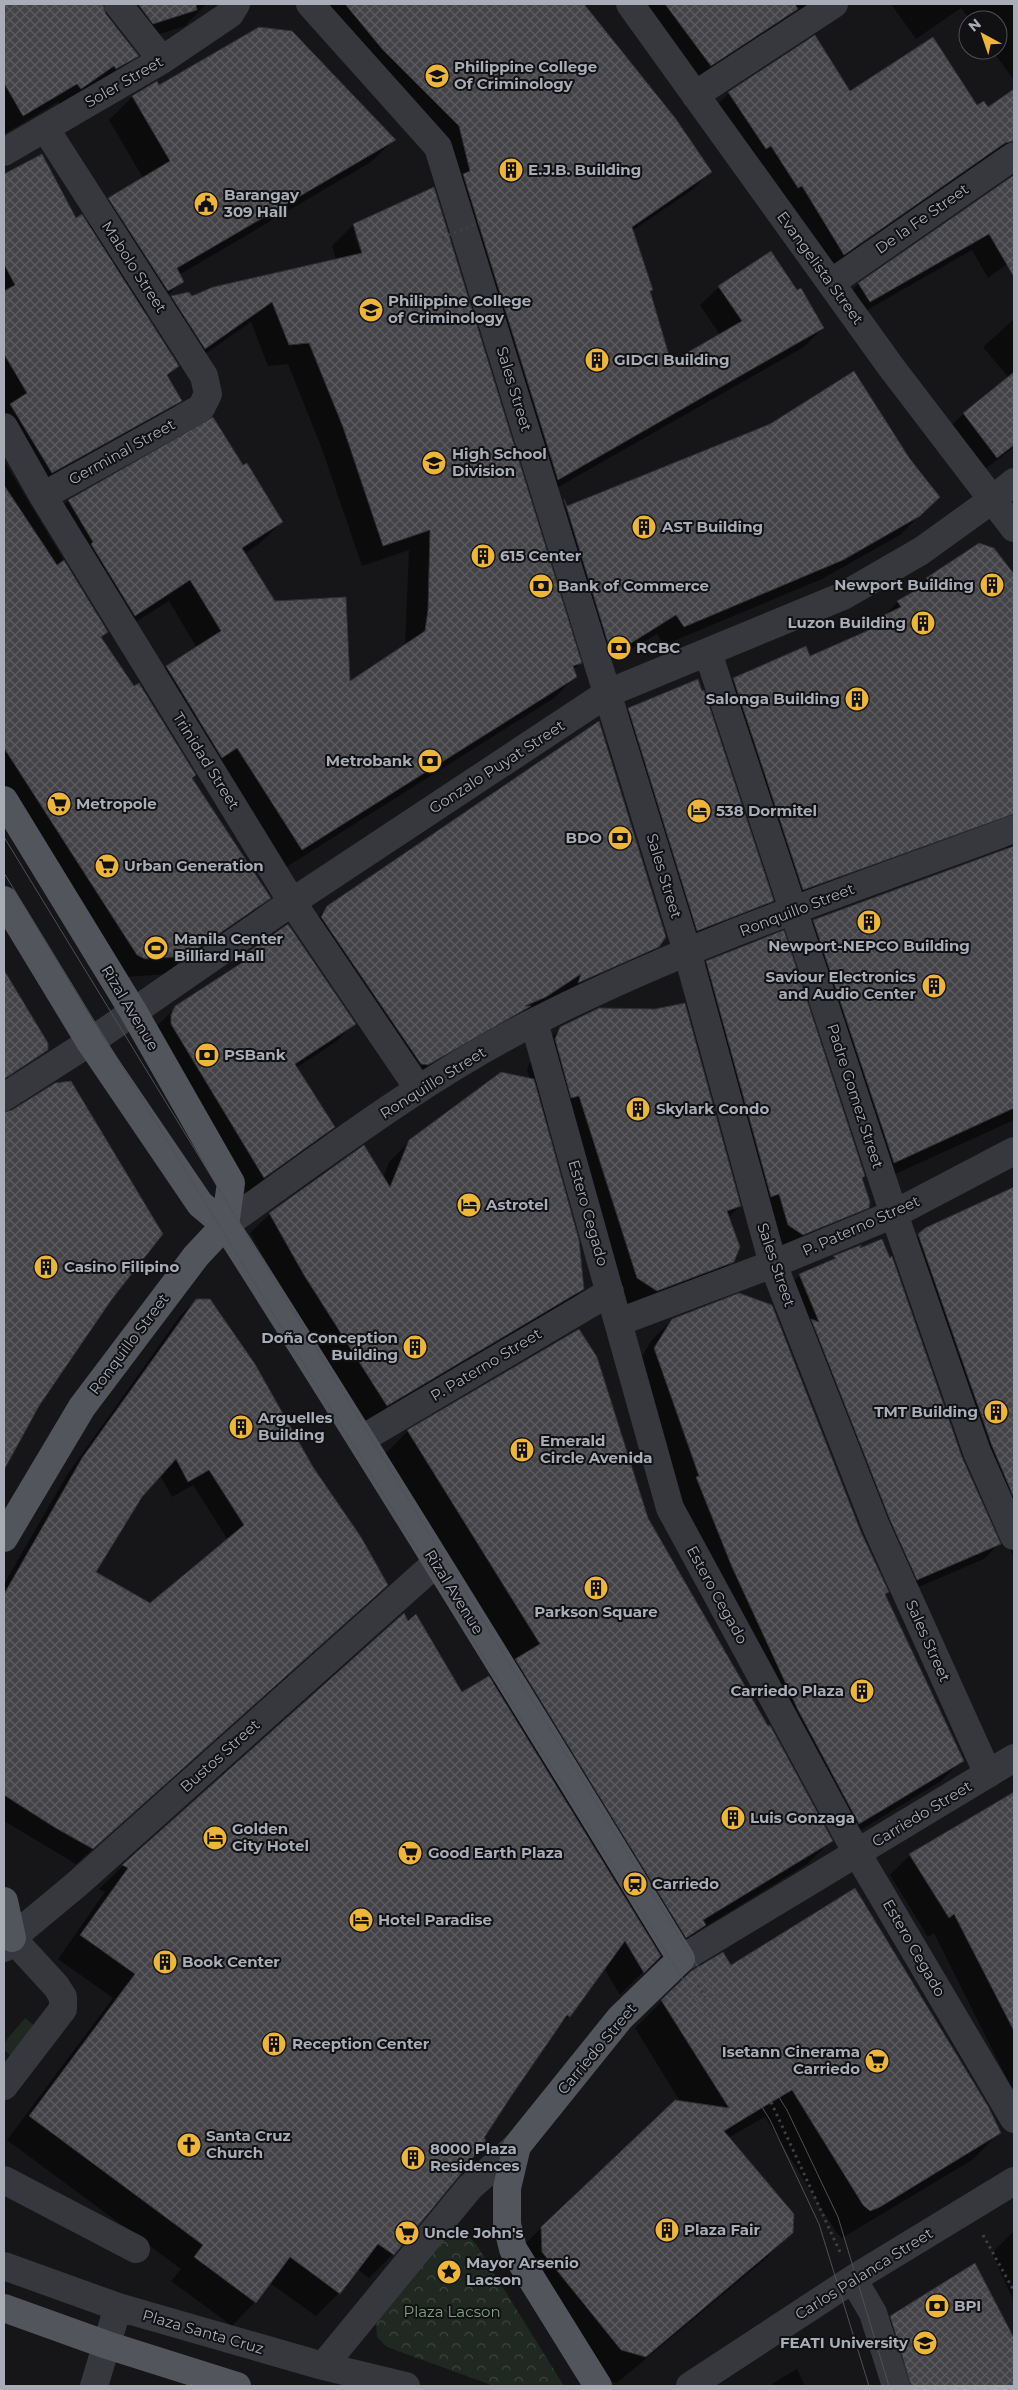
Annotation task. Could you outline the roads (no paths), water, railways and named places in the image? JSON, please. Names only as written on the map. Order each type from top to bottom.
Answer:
[{"type":"main road","name":"Rizal Avenue","points":[[4,800],[133,1011],[231,1184],[225,1225]]},
{"type":"main road","name":"Rizal Avenue","points":[[4,900],[90,1042],[200,1204],[225,1225],[362,1439],[436,1563],[681,1959]]},
{"type":"main road","name":"Ronquillo Street","points":[[6,1528],[82,1407],[196,1256],[225,1225]]},
{"type":"main road","points":[[4,1901],[8,1943]]},
{"type":"main road","name":"Carriedo Street","points":[[598,2386],[513,2250],[508,2224],[507,2188],[517,2146],[620,2018],[681,1959]]},
{"type":"main road","points":[[4,2308],[107,2345],[237,2386]]},
{"type":"street","points":[[118,4],[162,60]]},
{"type":"street","name":"Soler Street","points":[[4,152],[162,60],[230,14],[236,4]]},
{"type":"street","name":"Sales Street","points":[[310,4],[438,147],[687,951],[773,1264],[876,1526],[988,1774]]},
{"type":"street","name":"Evangelista Street","points":[[630,4],[830,283],[1014,528]]},
{"type":"street","points":[[695,95],[834,4]]},
{"type":"street","name":"Mabolo Street","points":[[45,128],[204,376],[208,394],[201,408]]},
{"type":"street","name":"De la Fe Street","points":[[830,283],[1014,156]]},
{"type":"street","name":"Germinal Street","points":[[43,496],[201,408]]},
{"type":"street","name":"Trinidad Street","points":[[4,427],[43,496],[292,902],[418,1088]]},
{"type":"street","name":"Gonzalo Puyat Street","points":[[4,1097],[90,1042],[292,902],[608,693],[844,596],[921,551],[1014,482]]},
{"type":"street","name":"Padre Gomez Street","points":[[708,653],[894,1214],[977,1452],[1014,1536]]},
{"type":"street","name":"Ronquillo Street","points":[[225,1225],[418,1088],[534,1022],[687,951],[1014,829]]},
{"type":"street","name":"Estero Cegado","points":[[534,1022],[670,1508],[857,1853],[1014,2119]]},
{"type":"street","name":"P. Paterno Street","points":[[619,1322],[773,1264],[894,1214],[1014,1151]]},
{"type":"street","name":"P. Paterno Street","points":[[362,1439],[610,1292]]},
{"type":"street","name":"Bustos Street","points":[[8,1943],[78,1884],[436,1563]]},
{"type":"street","name":"Carriedo Street","points":[[681,1959],[1014,1758]]},
{"type":"street","points":[[4,2086],[63,2009],[63,1997],[56,1986],[8,1943]]},
{"type":"street","points":[[323,2366],[470,2187],[517,2146]]},
{"type":"street","points":[[4,2180],[136,2249]]},
{"type":"street","name":"Carlos Palanca Street","points":[[690,2386],[853,2279],[1014,2181]]},
{"type":"street","name":"Plaza Santa Cruz","points":[[4,2266],[118,2307],[323,2366],[406,2386]]},
{"type":"street","points":[[853,2279],[873,2313],[896,2386]]},
{"type":"street","points":[[94,2386],[118,2307]]},
{"type":"tram line","points":[[4,837],[451,1569],[787,2110],[838,2217],[889,2386]]},
{"type":"tram line","points":[[4,873],[435,1579],[770,2120],[819,2224],[869,2386]]},
{"type":"place","name":"Philippine College Of Criminology","points":[[437,76]]},
{"type":"place","name":"E.J.B. Building","points":[[511,170]]},
{"type":"place","name":"Barangay 309 Hall","points":[[206,204]]},
{"type":"place","name":"Philippine College of Criminology","points":[[371,310]]},
{"type":"place","name":"GIDCI Building","points":[[597,360]]},
{"type":"place","name":"High School Division","points":[[434,463]]},
{"type":"place","name":"AST Building","points":[[644,527]]},
{"type":"place","name":"615 Center","points":[[483,556]]},
{"type":"place","name":"Newport Building","points":[[992,585]]},
{"type":"place","name":"Bank of Commerce","points":[[541,586]]},
{"type":"place","name":"Luzon Building","points":[[923,623]]},
{"type":"place","name":"RCBC","points":[[619,648]]},
{"type":"place","name":"Salonga Building","points":[[857,699]]},
{"type":"place","name":"Metrobank","points":[[430,761]]},
{"type":"place","name":"Metropole","points":[[59,804]]},
{"type":"place","name":"538 Dormitel","points":[[699,811]]},
{"type":"place","name":"BDO","points":[[620,838]]},
{"type":"place","name":"Urban Generation","points":[[107,866]]},
{"type":"place","name":"Newport-NEPCO Building","points":[[869,922]]},
{"type":"place","name":"Manila Center Billiard Hall","points":[[156,948]]},
{"type":"place","name":"Saviour Electronics and Audio Center","points":[[934,986]]},
{"type":"place","name":"PSBank","points":[[207,1055]]},
{"type":"place","name":"Skylark Condo","points":[[638,1109]]},
{"type":"place","name":"Astrotel","points":[[469,1205]]},
{"type":"place","name":"Casino Filipino","points":[[46,1267]]},
{"type":"place","name":"Doña Conception Building","points":[[415,1347]]},
{"type":"place","name":"TMT Building","points":[[996,1412]]},
{"type":"place","name":"Arguelles Building","points":[[241,1427]]},
{"type":"place","name":"Emerald Circle Avenida","points":[[522,1450]]},
{"type":"place","name":"Parkson Square","points":[[596,1588]]},
{"type":"place","name":"Carriedo Plaza","points":[[862,1691]]},
{"type":"place","name":"Luis Gonzaga","points":[[733,1818]]},
{"type":"place","name":"Golden City Hotel","points":[[215,1838]]},
{"type":"place","name":"Good Earth Plaza","points":[[410,1853]]},
{"type":"place","name":"Carriedo","points":[[635,1884]]},
{"type":"place","name":"Hotel Paradise","points":[[361,1920]]},
{"type":"place","name":"Book Center","points":[[165,1962]]},
{"type":"place","name":"Reception Center","points":[[274,2044]]},
{"type":"place","name":"Isetann Cinerama Carriedo","points":[[877,2061]]},
{"type":"place","name":"Santa Cruz Church","points":[[189,2145]]},
{"type":"place","name":"8000 Plaza Residences","points":[[413,2158]]},
{"type":"place","name":"Plaza Fair","points":[[667,2230]]},
{"type":"place","name":"Uncle John's","points":[[407,2233]]},
{"type":"place","name":"Mayor Arsenio Lacson","points":[[449,2272]]},
{"type":"place","name":"BPI","points":[[937,2306]]},
{"type":"place","name":"FEATI University","points":[[925,2343]]},
{"type":"park label","name":"Plaza Lacson","points":[[452,2312]]}]
